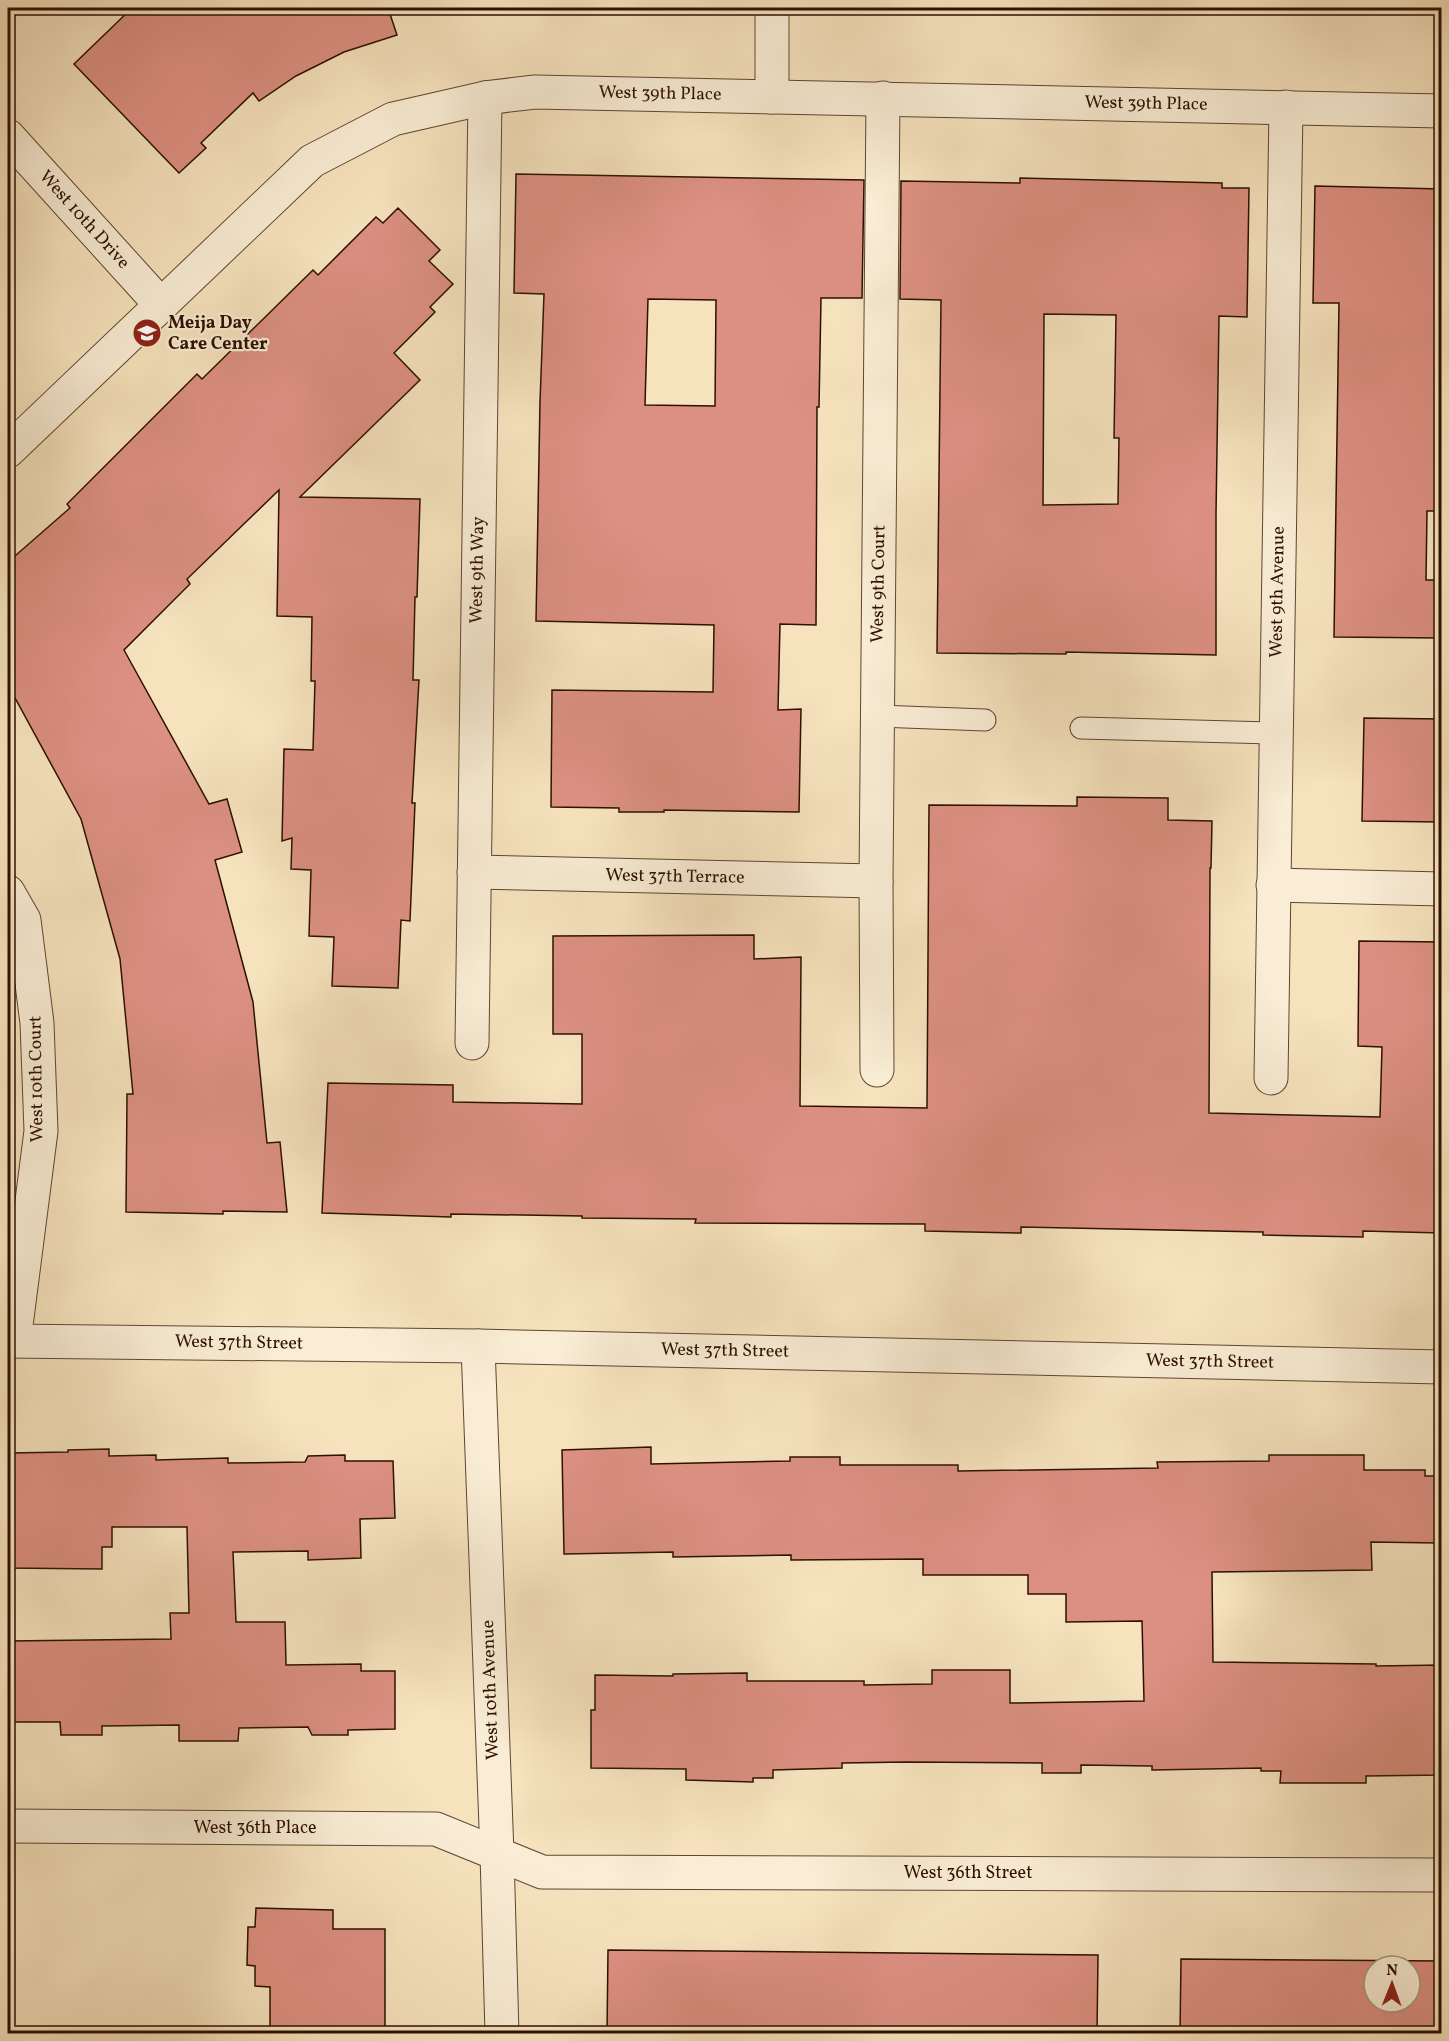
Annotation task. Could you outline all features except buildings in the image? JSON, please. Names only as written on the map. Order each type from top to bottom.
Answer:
[{"type":"street","points":[[772,8],[772,97]]},
{"type":"street","name":"West 39th Place","points":[[8,451],[312,161],[393,119],[485,98],[535,92],[1442,111]]},
{"type":"street","name":"West 9th Way","points":[[472,1043],[485,98]]},
{"type":"street","name":"West 9th Court","points":[[877,1070],[876,881],[883,99]]},
{"type":"street","name":"West 9th Avenue","points":[[1271,1078],[1286,107]]},
{"type":"street","name":"West 10th Drive","points":[[8,136],[161,305]]},
{"type":"street","name":"West 37th Terrace","points":[[474,872],[876,881]]},
{"type":"street","points":[[1273,885],[1442,889]]},
{"type":"street","name":"West 10th Court","points":[[8,892],[24,920],[37,1023],[41,1131],[11,1341]]},
{"type":"street","name":"West 37th Street","points":[[11,1341],[478,1346],[1442,1367]]},
{"type":"street","name":"West 10th Avenue","points":[[478,1346],[502,2034]]},
{"type":"street","name":"West 36th Place","points":[[8,1827],[436,1830],[497,1854]]},
{"type":"street","name":"West 36th Street","points":[[497,1854],[542,1872],[1442,1875]]},
{"type":"lane","points":[[878,716],[985,720]]},
{"type":"lane","points":[[1081,728],[1275,733]]},
{"type":"place","name":"Meija Day Care Center","points":[[147,333]]}]
